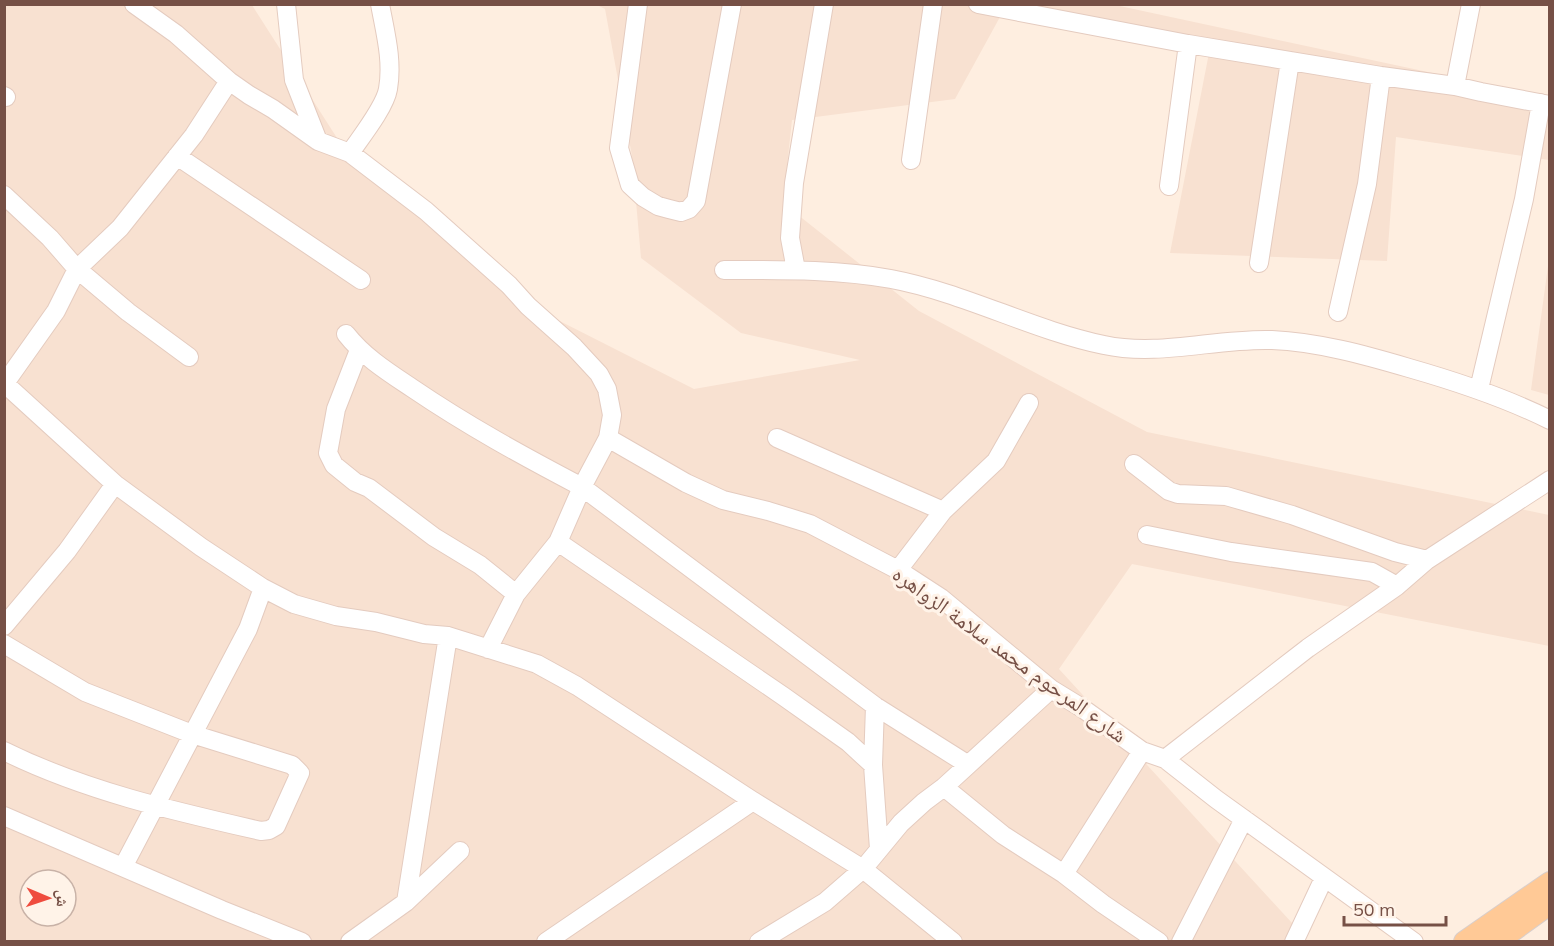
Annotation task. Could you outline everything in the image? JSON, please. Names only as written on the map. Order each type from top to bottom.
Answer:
[{"type":"main road","points":[[1465,942],[1550,883]]},
{"type":"main road","points":[[1496,942],[1550,903]]},
{"type":"street","points":[[134,4],[176,34],[229,81],[318,141],[350,153],[426,211],[574,346],[599,374],[607,389],[612,416],[608,438],[582,487],[558,542],[516,594],[488,649]]},
{"type":"street","points":[[286,4],[294,80],[318,141]]},
{"type":"street","points":[[350,153],[376,115],[388,90],[389,56],[380,4]]},
{"type":"street","points":[[638,4],[619,148],[630,185],[643,197],[658,206],[681,212],[689,209],[696,201],[732,4]]},
{"type":"street","points":[[796,270],[790,238],[794,183],[824,4]]},
{"type":"street","points":[[911,160],[933,4]]},
{"type":"street","points":[[1455,86],[1471,4]]},
{"type":"street","points":[[986,5],[1188,44],[1455,86],[1545,104],[1479,389]]},
{"type":"street","points":[[1169,186],[1188,44]]},
{"type":"street","points":[[1259,263],[1290,61]]},
{"type":"street","points":[[1338,312],[1367,184],[1381,76]]},
{"type":"street","points":[[229,81],[177,156],[120,228],[77,268],[56,311],[5,383],[115,484],[201,548],[264,588],[294,604],[336,616],[376,622],[424,634],[448,636],[537,664],[577,686],[753,801],[863,869],[953,942]]},
{"type":"street","points":[[177,156],[361,280]]},
{"type":"street","points":[[4,195],[50,238],[77,268],[128,312],[189,357]]},
{"type":"street","points":[[724,270],[796,270],[892,279],[973,302],[1069,336],[1105,345],[1140,349],[1230,340],[1273,340],[1330,347],[1479,389],[1550,420]]},
{"type":"street","points":[[346,334],[359,350],[435,404],[503,446],[582,487],[875,706],[967,764]]},
{"type":"street","points":[[359,350],[336,409],[328,453],[334,465],[434,537],[480,565],[516,594]]},
{"type":"street","points":[[898,570],[943,511],[996,461],[1029,403]]},
{"type":"street","name":"شارع المرحوم محمد سلامة الزواهره","points":[[608,438],[686,483],[723,500],[810,524],[898,570],[941,598],[1051,689],[1142,750],[1165,759],[1414,942]]},
{"type":"street","points":[[777,438],[943,511]]},
{"type":"street","points":[[1134,464],[1169,491],[1178,494],[1226,496],[1292,515],[1395,552],[1427,560]]},
{"type":"street","points":[[1165,759],[1308,648],[1397,586],[1427,560],[1550,480]]},
{"type":"street","points":[[4,626],[67,551],[115,484]]},
{"type":"street","points":[[1147,535],[1231,552],[1372,572],[1397,586]]},
{"type":"street","points":[[558,542],[848,742],[873,765]]},
{"type":"street","points":[[123,867],[248,629],[264,588]]},
{"type":"street","points":[[406,902],[448,636]]},
{"type":"street","points":[[4,644],[85,692],[192,734],[297,768],[300,773],[276,826],[261,831],[154,806],[42,770],[4,751]]},
{"type":"street","points":[[759,942],[782,936],[825,902],[863,869],[901,823],[1051,689]]},
{"type":"street","points":[[875,706],[874,807],[879,849]]},
{"type":"street","points":[[1064,874],[1142,750]]},
{"type":"street","points":[[944,787],[1003,835],[1064,874],[1159,942]]},
{"type":"street","points":[[546,942],[753,801]]},
{"type":"street","points":[[4,816],[302,942]]},
{"type":"street","points":[[1181,942],[1244,819]]},
{"type":"street","points":[[350,942],[406,902],[460,851]]},
{"type":"street","points":[[1294,942],[1324,878]]},
{"type":"shaded area","points":[[5,5],[252,5],[353,163],[534,308],[694,389],[860,360],[741,333],[641,258],[632,156],[605,9],[597,5],[1115,5],[1549,98],[1549,160],[1396,137],[1387,261],[1170,253],[1209,53],[1006,6],[955,99],[792,120],[783,203],[919,311],[1147,432],[1549,515],[1549,646],[1132,564],[1059,669],[1304,936],[1301,941],[5,942]]},
{"type":"shaded area","points":[[1549,259],[1549,395],[1531,390]]}]
